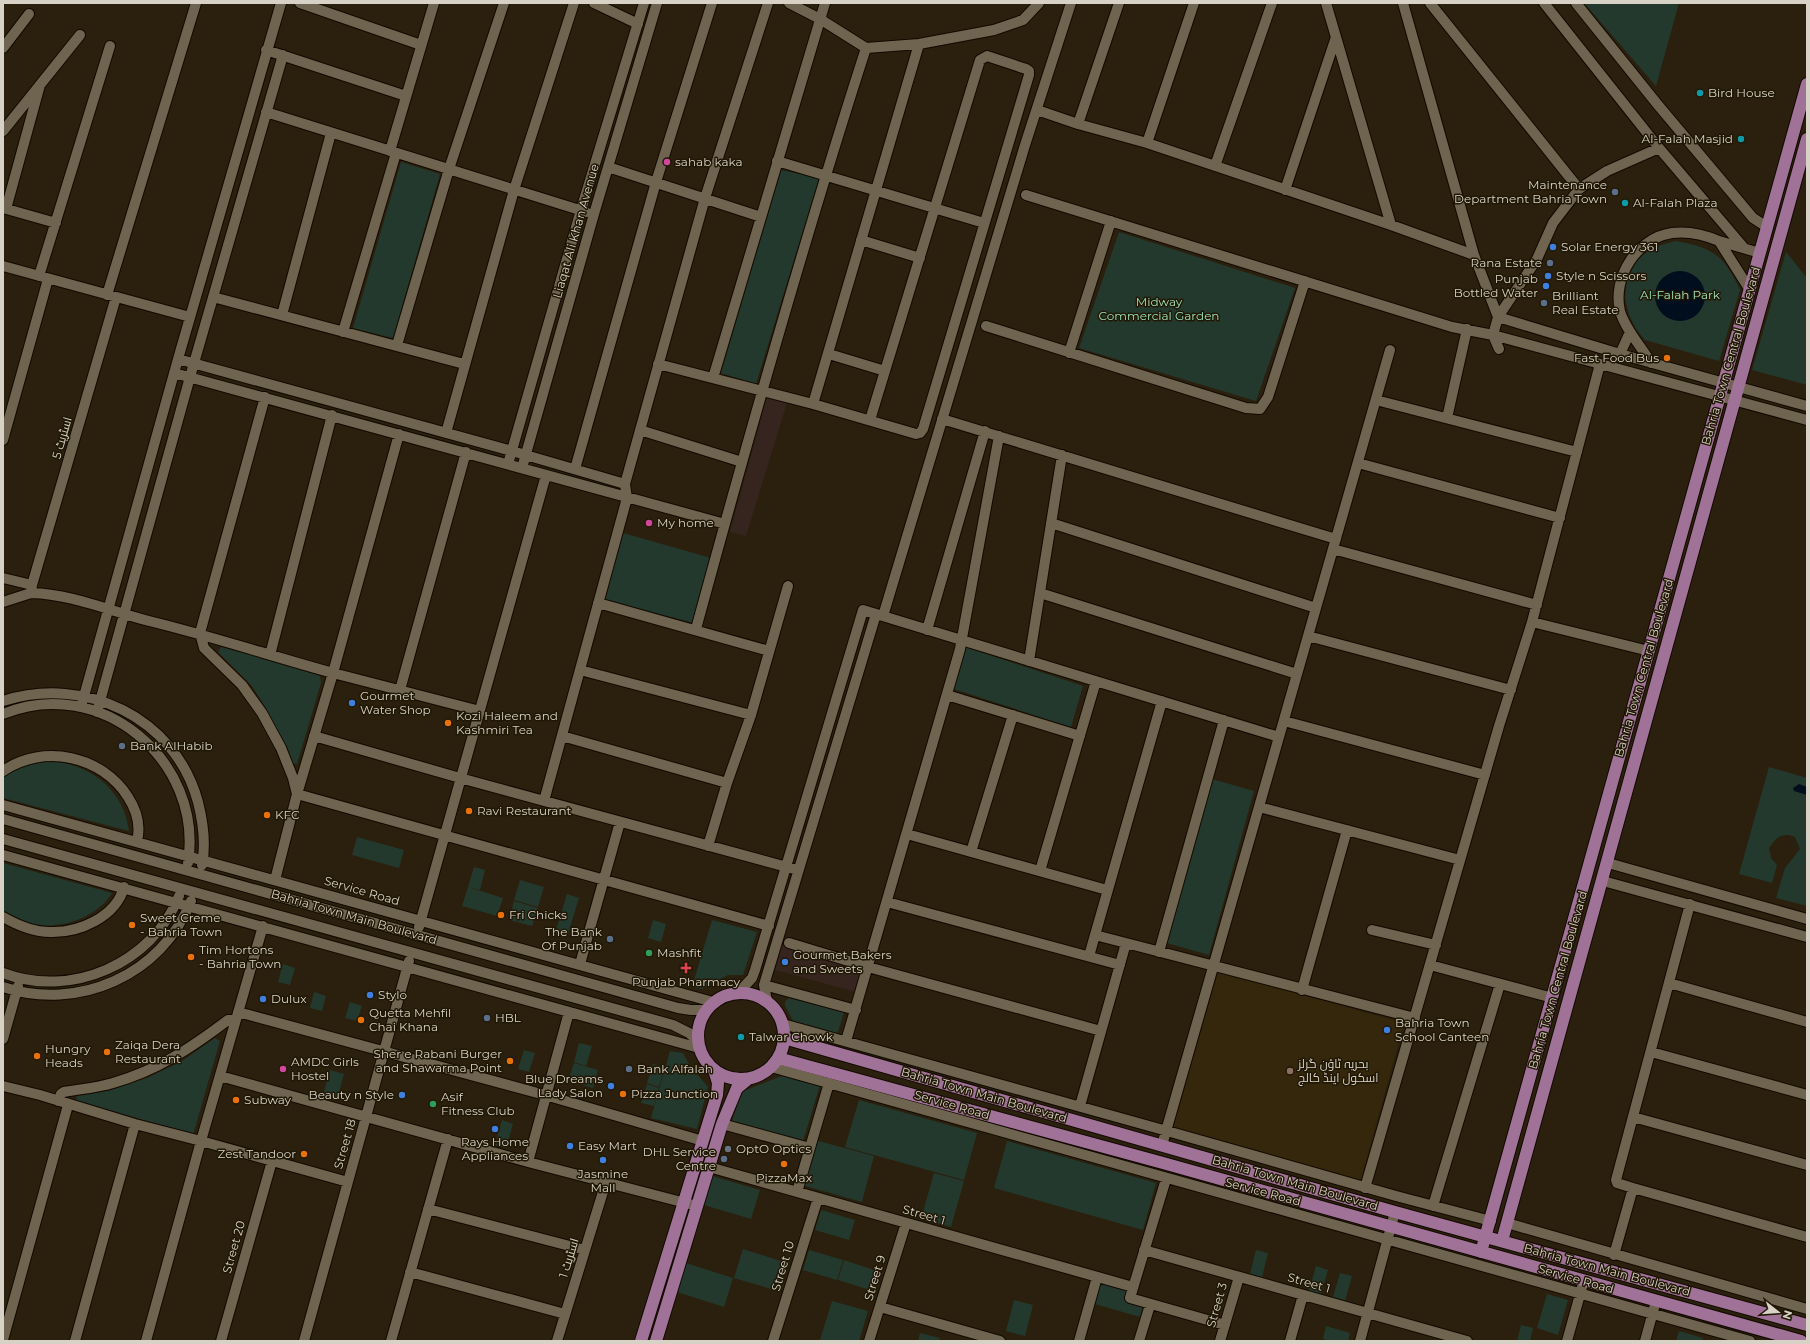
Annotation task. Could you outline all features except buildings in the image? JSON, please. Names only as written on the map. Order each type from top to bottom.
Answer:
[{"type":"main road","name":"Bahria Town Central Boulevard","points":[[1481,1252],[1491,1221],[1719,396],[1807,84]]},
{"type":"main road","name":"Bahria Town Central Boulevard","points":[[1502,1241],[1608,863],[1807,139]]},
{"type":"main road","points":[[656,1341],[722,1124],[737,1088],[748,1079],[760,1075],[775,1063],[784,1038],[783,1024],[774,1007],[767,1001],[754,994],[739,992],[726,995],[710,1006],[699,1025],[699,1045],[705,1060],[714,1070],[730,1078],[748,1079]]},
{"type":"main road","name":"Bahria Town Main Boulevard","points":[[784,1038],[1395,1212],[1807,1325]]},
{"type":"main road","name":"Bahria Town Main Boulevard","points":[[775,1063],[1163,1163],[1801,1341]]},
{"type":"main road","points":[[641,1341],[718,1089],[714,1070]]},
{"type":"main road","points":[[1466,1247],[1472,1246],[1502,1225],[1516,1177],[1521,1175]]},
{"type":"street","name":"اسٹریٹ 5","points":[[32,589],[112,296],[196,3]]},
{"type":"street","points":[[81,707],[174,373],[266,50],[281,3]]},
{"type":"street","points":[[300,3],[421,45]]},
{"type":"street","points":[[343,332],[393,152],[406,96],[434,3]]},
{"type":"street","points":[[397,345],[448,169],[504,3]]},
{"type":"street","points":[[446,433],[464,364],[514,190],[574,3]]},
{"type":"street","points":[[594,3],[638,24]]},
{"type":"street","name":"Liaqat Ali Khan Avenue","points":[[508,464],[581,210],[644,3]]},
{"type":"street","name":"Liaqat Ali Khan Avenue","points":[[522,468],[594,214],[657,3]]},
{"type":"street","points":[[575,469],[656,182],[712,3]]},
{"type":"street","points":[[544,801],[627,498],[625,484],[658,364],[705,198],[768,3]]},
{"type":"street","points":[[789,3],[820,19],[866,48],[919,44],[994,30],[1023,20],[1039,3]]},
{"type":"street","points":[[713,378],[825,3]]},
{"type":"street","points":[[767,1001],[763,990],[764,985],[798,870],[942,419],[1071,3]]},
{"type":"street","points":[[1078,124],[1119,3]]},
{"type":"street","points":[[1147,142],[1194,3]]},
{"type":"street","points":[[1215,166],[1272,3]]},
{"type":"street","points":[[1326,3],[1391,225]]},
{"type":"street","points":[[1403,3],[1474,255],[1498,317]]},
{"type":"street","points":[[1430,3],[1580,189]]},
{"type":"street","points":[[1576,3],[1658,105],[1753,218],[1767,227]]},
{"type":"street","points":[[1549,5],[1659,148],[1744,248]]},
{"type":"street","points":[[3,48],[29,14]]},
{"type":"street","points":[[3,131],[80,35]]},
{"type":"street","points":[[1285,190],[1336,37]]},
{"type":"street","points":[[813,404],[829,354],[875,191],[919,44]]},
{"type":"street","points":[[3,440],[44,278],[56,223],[110,46]]},
{"type":"street","points":[[696,629],[762,391],[825,176],[866,48]]},
{"type":"street","points":[[266,50],[406,96]]},
{"type":"street","points":[[97,712],[190,377],[282,55]]},
{"type":"street","points":[[658,364],[813,404],[916,434],[920,433],[923,429],[1029,71],[1026,68],[987,56],[980,60],[870,420]]},
{"type":"street","points":[[627,58],[640,62]]},
{"type":"street","points":[[40,85],[4,209],[56,223]]},
{"type":"street","points":[[1037,110],[1078,124],[1147,142],[1391,225],[1474,255]]},
{"type":"street","points":[[266,112],[594,214]]},
{"type":"street","points":[[282,315],[331,133]]},
{"type":"street","points":[[1499,349],[1492,335],[1498,317],[1537,259],[1553,223],[1580,189],[1607,171],[1659,148]]},
{"type":"street","points":[[777,162],[984,223]]},
{"type":"street","points":[[608,167],[761,217]]},
{"type":"street","points":[[1026,195],[1452,327],[1492,335],[1807,420]]},
{"type":"street","points":[[1068,353],[1111,221]]},
{"type":"street","points":[[1651,363],[1624,323],[1620,309],[1619,292],[1622,276],[1627,266],[1641,248],[1655,239],[1671,233],[1687,232],[1760,253]]},
{"type":"street","points":[[861,240],[920,258]]},
{"type":"street","points":[[1719,241],[1750,290]]},
{"type":"street","points":[[3,266],[190,317]]},
{"type":"street","points":[[986,326],[1246,408],[1260,409],[1268,397],[1304,281]]},
{"type":"street","points":[[213,297],[464,364]]},
{"type":"street","points":[[1498,317],[1651,363],[1807,406]]},
{"type":"street","points":[[1447,418],[1467,329]]},
{"type":"street","points":[[1620,354],[1630,332]]},
{"type":"street","points":[[1162,1145],[1215,967],[1259,807],[1390,350]]},
{"type":"street","points":[[829,354],[886,370]]},
{"type":"street","points":[[178,359],[512,451],[625,484]]},
{"type":"street","points":[[1365,1188],[1485,774],[1537,605],[1600,364]]},
{"type":"street","points":[[174,373],[332,415],[725,524]]},
{"type":"street","points":[[265,397],[200,633],[204,648],[242,685],[262,712],[281,748],[293,778],[297,794]]},
{"type":"street","points":[[1376,400],[1577,452]]},
{"type":"street","points":[[270,655],[332,415]]},
{"type":"street","points":[[942,419],[1062,455],[1335,544],[1537,605]]},
{"type":"street","points":[[640,430],[742,462]]},
{"type":"street","points":[[928,630],[984,431]]},
{"type":"street","points":[[275,880],[297,794],[333,673],[399,434]]},
{"type":"street","points":[[846,1041],[948,695],[962,640],[999,436]]},
{"type":"street","points":[[400,690],[466,452]]},
{"type":"street","points":[[1029,661],[1062,455]]},
{"type":"street","points":[[1358,463],[1560,518]]},
{"type":"street","points":[[417,934],[546,474]]},
{"type":"street","points":[[1051,523],[1316,608]]},
{"type":"street","points":[[3,578],[32,589],[200,633],[333,673],[480,711]]},
{"type":"street","points":[[708,846],[726,783],[750,715],[788,586]]},
{"type":"street","points":[[3,602],[32,589]]},
{"type":"street","points":[[1040,592],[1297,674]]},
{"type":"street","points":[[598,603],[696,629],[769,651]]},
{"type":"street","points":[[739,992],[752,978],[769,926],[863,610],[1279,737]]},
{"type":"street","points":[[1532,622],[1649,651]]},
{"type":"street","points":[[1308,636],[1511,690]]},
{"type":"street","points":[[580,670],[750,715]]},
{"type":"street","points":[[1040,871],[1096,681]]},
{"type":"street","points":[[3,701],[24,695],[48,692],[84,695],[124,710],[145,724],[164,742],[180,762],[192,785],[200,810],[204,836],[201,874]]},
{"type":"street","points":[[948,695],[1080,736]]},
{"type":"street","points":[[1089,956],[1162,701]]},
{"type":"street","points":[[3,714],[38,705],[60,704],[81,707],[120,722],[140,736],[165,763],[178,785],[186,808],[190,833],[187,870]]},
{"type":"street","points":[[971,852],[1013,715]]},
{"type":"street","points":[[1159,952],[1224,720]]},
{"type":"street","points":[[1284,721],[1485,774]]},
{"type":"street","points":[[314,736],[460,778],[786,868],[798,870]]},
{"type":"street","points":[[562,736],[726,783]]},
{"type":"street","points":[[3,771],[27,759],[49,756],[71,758],[92,765],[114,781],[131,803],[139,825],[137,841]]},
{"type":"street","points":[[297,794],[769,926]]},
{"type":"street","name":"Service Road","points":[[3,805],[580,964],[710,1006]]},
{"type":"street","points":[[1259,807],[1460,860]]},
{"type":"street","name":"Bahria Town Main Boulevard","points":[[3,819],[678,1008],[691,1010],[710,1006]]},
{"type":"street","points":[[580,964],[620,822]]},
{"type":"street","points":[[1302,990],[1347,830]]},
{"type":"street","points":[[907,834],[1107,890]]},
{"type":"street","name":"Bahria Town Main Boulevard","points":[[3,839],[411,954],[673,1025],[684,1029],[699,1045]]},
{"type":"street","points":[[3,855],[124,887],[569,1012],[699,1045]]},
{"type":"street","points":[[1608,863],[1807,919]]},
{"type":"street","points":[[1603,880],[1807,937]]},
{"type":"street","points":[[3,917],[16,924],[37,930],[50,932],[74,929],[98,920],[120,899],[124,887]]},
{"type":"street","points":[[182,889],[166,920],[149,941],[129,957],[111,968],[92,976],[51,982],[20,978],[5,974],[3,989],[47,995],[68,995],[99,988],[118,980],[140,966],[160,949],[180,925],[194,893]]},
{"type":"street","points":[[887,902],[1120,965]]},
{"type":"street","points":[[1690,904],[1616,1180],[1617,1183],[1807,1237]]},
{"type":"street","points":[[146,1341],[200,1141],[220,1076],[262,926]]},
{"type":"street","points":[[1372,930],[1436,945]]},
{"type":"street","points":[[1095,935],[1414,1018]]},
{"type":"street","points":[[789,943],[868,967],[1101,1031]]},
{"type":"street","points":[[1080,1106],[1126,944]]},
{"type":"street","name":"Street 18","points":[[304,1341],[411,954]]},
{"type":"street","points":[[1430,965],[1553,998]]},
{"type":"street","points":[[3,1039],[20,978]]},
{"type":"street","points":[[1669,983],[1807,1022]]},
{"type":"street","points":[[1433,1206],[1500,984]]},
{"type":"street","points":[[764,985],[856,1010]]},
{"type":"street","points":[[528,1162],[545,1095],[569,1012]]},
{"type":"street","points":[[58,1101],[61,1094],[64,1092],[111,1084],[156,1068],[192,1047],[228,1020],[237,1016],[384,1052],[545,1095],[702,1141]]},
{"type":"street","points":[[783,1024],[1167,1130],[1365,1188],[1491,1221]]},
{"type":"street","points":[[1651,1052],[1807,1095]]},
{"type":"street","name":"Service Road","points":[[775,1063],[829,1083],[1163,1178],[1652,1314],[1717,1337],[1750,1341]]},
{"type":"street","points":[[220,1076],[528,1162],[684,1204],[697,1206]]},
{"type":"street","points":[[797,1192],[829,1083]]},
{"type":"street","points":[[3,1086],[135,1124],[348,1182]]},
{"type":"street","points":[[3,1340],[68,1105]]},
{"type":"street","points":[[1634,1117],[1807,1164]]},
{"type":"street","points":[[75,1341],[135,1124]]},
{"type":"street","points":[[722,1124],[810,1148]]},
{"type":"street","points":[[391,1341],[448,1139]]},
{"type":"street","name":"Street 20","points":[[221,1341],[272,1161]]},
{"type":"street","points":[[1163,1163],[1163,1178],[1130,1298],[1150,1305],[1225,1325]]},
{"type":"street","name":"Street 1","points":[[709,1167],[1133,1287]]},
{"type":"street","name":"اسٹریٹ 1","points":[[557,1341],[606,1182]]},
{"type":"street","points":[[1614,1255],[1633,1188]]},
{"type":"street","name":"Street 10","points":[[773,1341],[818,1198]]},
{"type":"street","points":[[428,1209],[585,1250]]},
{"type":"street","points":[[1360,1341],[1395,1212]]},
{"type":"street","name":"Street 9","points":[[869,1341],[906,1223]]},
{"type":"street","points":[[1507,1223],[1614,1255],[1807,1309]]},
{"type":"street","name":"Street 1","points":[[1144,1250],[1367,1314],[1432,1336],[1467,1341]]},
{"type":"street","points":[[410,1272],[565,1314]]},
{"type":"street","points":[[1079,1341],[1097,1277]]},
{"type":"street","name":"Street 3","points":[[1220,1341],[1239,1277]]},
{"type":"street","points":[[1567,1341],[1584,1280]]},
{"type":"street","points":[[1290,1341],[1303,1295]]},
{"type":"street","points":[[1645,1341],[1657,1301]]},
{"type":"street","points":[[1139,1341],[1150,1305]]},
{"type":"street","points":[[880,1307],[1000,1341]]},
{"type":"street","points":[[1717,1337],[1722,1319]]},
{"type":"shaded area","points":[[767,397],[787,403],[746,536],[730,532]]},
{"type":"shaded area","points":[[782,945],[863,969],[856,992],[775,970]]},
{"type":"shaded area","name":"بحریہ ٹاؤن گرلز اسکول اینڈ کالج","points":[[1218,972],[1404,1023],[1360,1183],[1173,1128]]},
{"type":"green space","points":[[1584,3],[1679,3],[1656,86]]},
{"type":"green space","points":[[401,162],[440,174],[393,338],[353,328]]},
{"type":"green space","points":[[781,170],[819,178],[756,384],[721,373]]},
{"type":"green space","name":"Midway Commercial Garden","points":[[1119,232],[1295,288],[1256,401],[1079,348]]},
{"type":"green space","name":"Al-Falah Park","points":[[1675,241],[1699,246],[1715,255],[1728,268],[1740,290],[1719,361],[1645,340],[1636,329],[1629,315],[1625,298],[1627,277],[1635,262],[1647,252],[1661,245]]},
{"type":"green space","points":[[1786,252],[1807,278],[1807,385],[1752,370]]},
{"type":"green space","points":[[623,533],[711,558],[694,623],[605,600]]},
{"type":"green space","points":[[221,647],[292,666],[320,676],[321,683],[297,764],[292,763],[265,707],[252,686],[218,652]]},
{"type":"green space","points":[[965,647],[1083,686],[1071,727],[954,689]]},
{"type":"green space","points":[[48,761],[77,767],[102,781],[112,791],[120,803],[126,816],[129,831],[3,798],[3,775],[31,763]]},
{"type":"green space","points":[[1769,767],[1807,778],[1807,906],[1776,898],[1785,868],[1800,849],[1795,837],[1786,835],[1780,836],[1769,848],[1771,858],[1777,865],[1772,883],[1739,874]]},
{"type":"green space","points":[[1212,779],[1254,791],[1209,955],[1167,943]]},
{"type":"green space","points":[[357,837],[404,850],[399,868],[352,855]]},
{"type":"green space","points":[[3,863],[112,893],[96,910],[74,921],[50,925],[26,923],[3,913]]},
{"type":"green space","points":[[474,867],[485,870],[480,890],[468,887]]},
{"type":"green space","points":[[520,880],[544,887],[538,907],[514,900]]},
{"type":"green space","points":[[468,887],[503,898],[497,916],[462,906]]},
{"type":"green space","points":[[567,894],[579,898],[567,937],[555,933]]},
{"type":"green space","points":[[514,901],[538,908],[532,926],[509,920]]},
{"type":"green space","points":[[653,920],[666,924],[661,942],[648,938]]},
{"type":"green space","points":[[712,920],[757,932],[743,975],[728,975],[702,989],[692,987]]},
{"type":"green space","points":[[283,964],[295,968],[290,985],[278,982]]},
{"type":"green space","points":[[314,992],[326,996],[322,1011],[310,1008]]},
{"type":"green space","points":[[789,998],[844,1012],[837,1035],[794,1023],[785,1006],[785,1002]]},
{"type":"green space","points":[[350,1002],[362,1006],[357,1021],[345,1018]]},
{"type":"green space","points":[[215,1038],[220,1041],[193,1135],[76,1100],[77,1096],[108,1091],[147,1078],[182,1061]]},
{"type":"green space","points":[[579,1043],[592,1046],[586,1066],[574,1062]]},
{"type":"green space","points":[[524,1050],[535,1053],[529,1072],[518,1069]]},
{"type":"green space","points":[[670,1051],[683,1053],[690,1066],[708,1087],[697,1129],[651,1118]]},
{"type":"green space","points":[[574,1063],[598,1070],[593,1088],[568,1081]]},
{"type":"green space","points":[[653,1064],[665,1067],[659,1087],[647,1083]]},
{"type":"green space","points":[[330,1070],[344,1074],[337,1099],[323,1095]]},
{"type":"green space","points":[[784,1075],[820,1085],[803,1141],[732,1121],[741,1092]]},
{"type":"green space","points":[[647,1084],[659,1088],[654,1106],[641,1103]]},
{"type":"green space","points":[[859,1100],[977,1133],[964,1180],[845,1147]]},
{"type":"green space","points":[[502,1120],[513,1124],[506,1148],[495,1145]]},
{"type":"green space","points":[[815,1140],[874,1156],[862,1202],[802,1185]]},
{"type":"green space","points":[[1007,1141],[1156,1183],[1143,1230],[994,1188]]},
{"type":"green space","points":[[934,1173],[964,1181],[951,1227],[921,1219]]},
{"type":"green space","points":[[712,1176],[760,1190],[751,1219],[704,1205]]},
{"type":"green space","points":[[821,1210],[855,1220],[849,1240],[815,1230]]},
{"type":"green space","points":[[743,1249],[787,1263],[778,1291],[734,1278]]},
{"type":"green space","points":[[809,1250],[843,1260],[837,1280],[803,1270]]},
{"type":"green space","points":[[1256,1250],[1268,1253],[1262,1277],[1250,1274]]},
{"type":"green space","points":[[844,1260],[880,1272],[873,1291],[838,1280]]},
{"type":"green space","points":[[686,1263],[733,1278],[724,1307],[677,1292]]},
{"type":"green space","points":[[1316,1266],[1328,1270],[1321,1294],[1309,1291]]},
{"type":"green space","points":[[1340,1273],[1352,1276],[1345,1301],[1333,1297]]},
{"type":"green space","points":[[1101,1283],[1126,1291],[1124,1300],[1143,1306],[1140,1317],[1095,1304]]},
{"type":"green space","points":[[1547,1294],[1568,1300],[1558,1335],[1537,1328]]},
{"type":"green space","points":[[1014,1300],[1033,1305],[1025,1336],[1006,1331]]},
{"type":"green space","points":[[832,1301],[868,1311],[859,1341],[820,1340]]},
{"type":"green space","points":[[1521,1325],[1533,1328],[1530,1341],[1517,1341]]},
{"type":"green space","points":[[1326,1326],[1350,1333],[1348,1341],[1331,1341],[1323,1339]]},
{"type":"green space","points":[[1679,1331],[1703,1338],[1702,1341],[1676,1341]]},
{"type":"green space","points":[[920,1333],[940,1338],[939,1341],[918,1341]]},
{"type":"water","points":[[1675,271],[1685,271],[1698,278],[1705,291],[1705,301],[1698,314],[1685,321],[1675,321],[1666,317],[1659,310],[1655,301],[1655,291],[1659,282],[1666,275]]},
{"type":"water","points":[[1799,784],[1807,787],[1807,795],[1794,791],[1793,788]]},
{"type":"place","name":"Bird House","points":[[1700,93]]},
{"type":"place","name":"Al-Falah Masjid","points":[[1741,139]]},
{"type":"place","name":"sahab kaka","points":[[667,162]]},
{"type":"place","name":"Maintenance Department Bahria Town","points":[[1615,192]]},
{"type":"place","name":"Al-Falah Plaza","points":[[1625,203]]},
{"type":"place","name":"Solar Energy 361","points":[[1553,247]]},
{"type":"place","name":"Rana Estate","points":[[1550,263]]},
{"type":"place","name":"Style n Scissors","points":[[1548,276]]},
{"type":"place","name":"Punjab Bottled Water","points":[[1546,286]]},
{"type":"place","name":"Brilliant Real Estate","points":[[1544,303]]},
{"type":"place","name":"Fast Food Bus","points":[[1667,358]]},
{"type":"place","name":"My home","points":[[649,523]]},
{"type":"place","name":"Gourmet Water Shop","points":[[352,703]]},
{"type":"place","name":"Kozi Haleem and Kashmiri Tea","points":[[448,723]]},
{"type":"place","name":"Bank AlHabib","points":[[122,746]]},
{"type":"place","name":"Ravi Restaurant","points":[[469,811]]},
{"type":"place","name":"KFC","points":[[267,815]]},
{"type":"place","name":"Fri Chicks","points":[[501,915]]},
{"type":"place","name":"Sweet Creme - Bahria Town","points":[[132,925]]},
{"type":"place","name":"The Bank Of Punjab","points":[[610,939]]},
{"type":"place","name":"Mashfit","points":[[649,953]]},
{"type":"place","name":"Tim Hortons - Bahria Town","points":[[191,957]]},
{"type":"place","name":"Gourmet Bakers and Sweets","points":[[785,962]]},
{"type":"place","name":"Punjab Pharmacy","points":[[686,968]]},
{"type":"place","name":"Stylo","points":[[370,995]]},
{"type":"place","name":"Dulux","points":[[263,999]]},
{"type":"place","name":"HBL","points":[[487,1018]]},
{"type":"place","name":"Quetta Mehfil Chai Khana","points":[[361,1020]]},
{"type":"place","name":"Bahria Town School Canteen","points":[[1387,1030]]},
{"type":"place","name":"Talwar Chowk","points":[[741,1037]]},
{"type":"place","name":"Zaiqa Dera Restaurant","points":[[107,1052]]},
{"type":"place","name":"Hungry Heads","points":[[37,1056]]},
{"type":"place","name":"Sher e Rabani Burger and Shawarma Point","points":[[510,1061]]},
{"type":"place","name":"AMDC Girls Hostel","points":[[283,1069]]},
{"type":"place","name":"Bank Alfalah","points":[[629,1069]]},
{"type":"place","name":"بحریہ ٹاؤن گرلز اسکول اینڈ کالج","points":[[1290,1071]]},
{"type":"place","name":"Blue Dreams Lady Salon","points":[[611,1086]]},
{"type":"place","name":"Pizza Junction","points":[[623,1094]]},
{"type":"place","name":"Beauty n Style","points":[[402,1095]]},
{"type":"place","name":"Subway","points":[[236,1100]]},
{"type":"place","name":"Asif Fitness Club","points":[[433,1104]]},
{"type":"place","name":"Rays Home Appliances","points":[[495,1129]]},
{"type":"place","name":"Easy Mart","points":[[570,1146]]},
{"type":"place","name":"OptO Optics","points":[[728,1149]]},
{"type":"place","name":"Zest Tandoor","points":[[304,1154]]},
{"type":"place","name":"DHL Service Centre","points":[[724,1159]]},
{"type":"place","name":"Jasmine Mall","points":[[603,1160]]},
{"type":"place","name":"PizzaMax","points":[[784,1164]]}]
